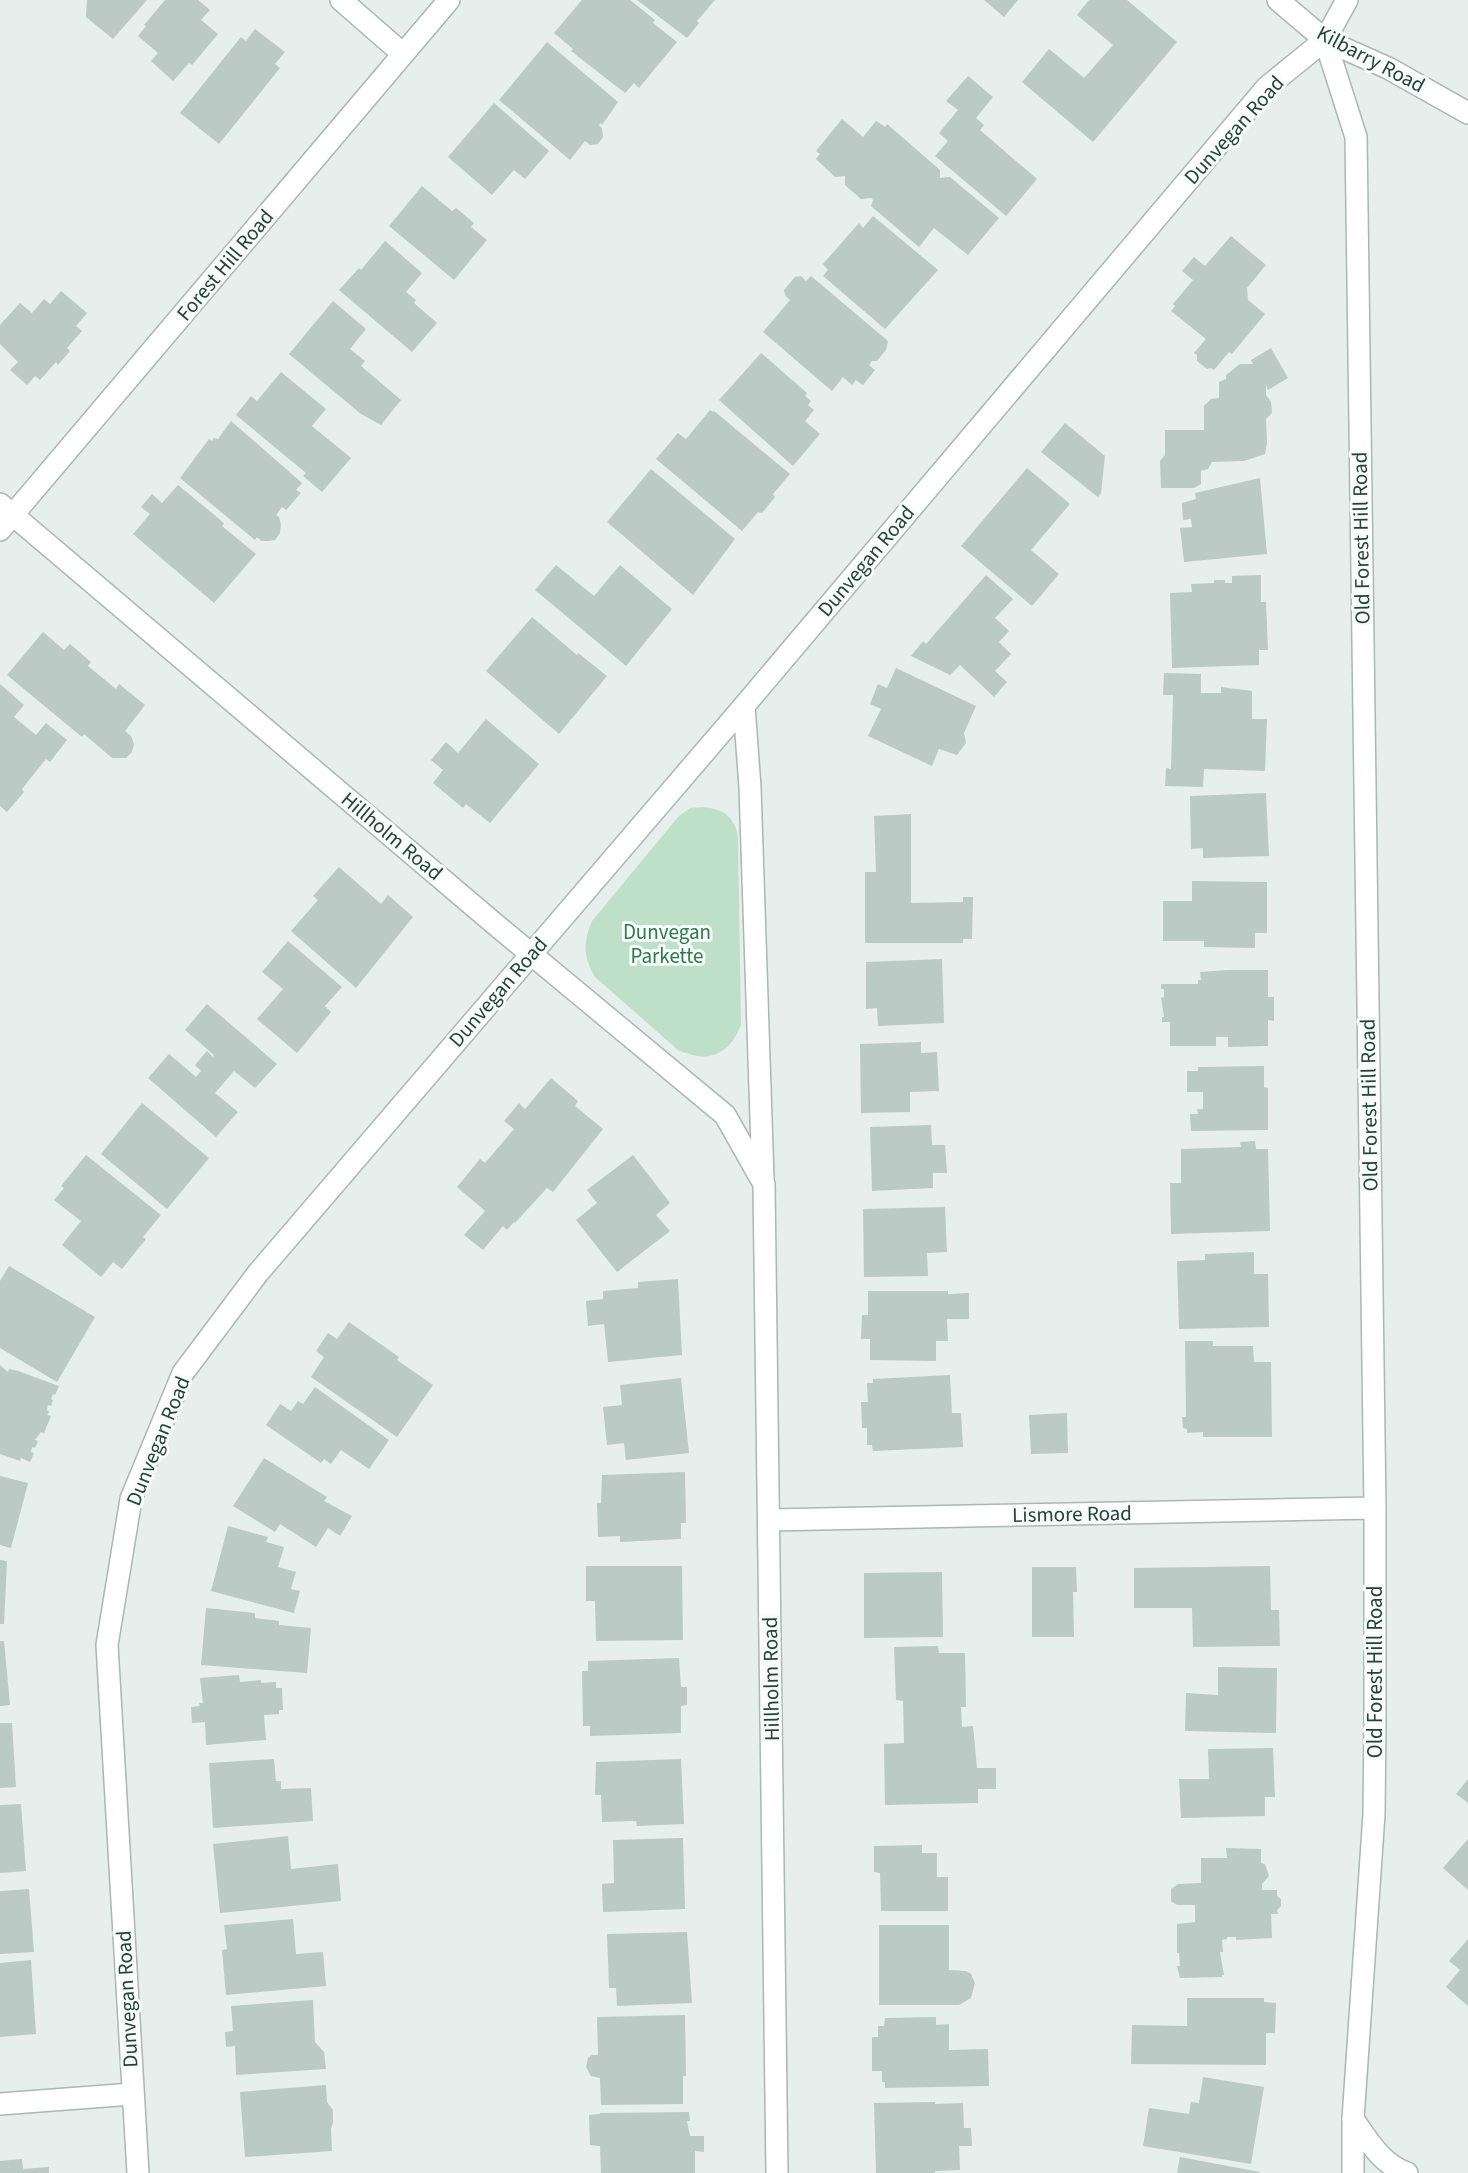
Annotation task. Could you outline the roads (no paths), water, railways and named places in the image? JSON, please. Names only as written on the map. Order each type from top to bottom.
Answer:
[{"type":"street","points":[[341,0],[403,54]]},
{"type":"street","name":"Forest Hill Road","points":[[4,516],[449,0]]},
{"type":"street","name":"Kilbarry Road","points":[[1278,0],[1325,40],[1388,68],[1468,113]]},
{"type":"street","name":"Dunvegan Road","points":[[138,2173],[107,1645],[131,1499],[183,1373],[258,1273],[744,706],[1267,87],[1325,40],[1347,0]]},
{"type":"street","name":"Old Forest Hill Road","points":[[1325,40],[1356,136],[1375,1508],[1374,1814],[1353,2119],[1353,2173]]},
{"type":"street","name":"Hillholm Road","points":[[4,516],[724,1115],[764,1184]]},
{"type":"street","name":"Hillholm Road","points":[[744,706],[750,787],[764,1184],[777,2173]]},
{"type":"street","name":"Lismore Road","points":[[770,1520],[1375,1508]]},
{"type":"street","points":[[0,2104],[132,2094]]},
{"type":"street","points":[[1353,2119],[1376,2153],[1400,2171],[1407,2173]]},
{"type":"park label","name":"Dunvegan Parkette","points":[[667,944]]}]
